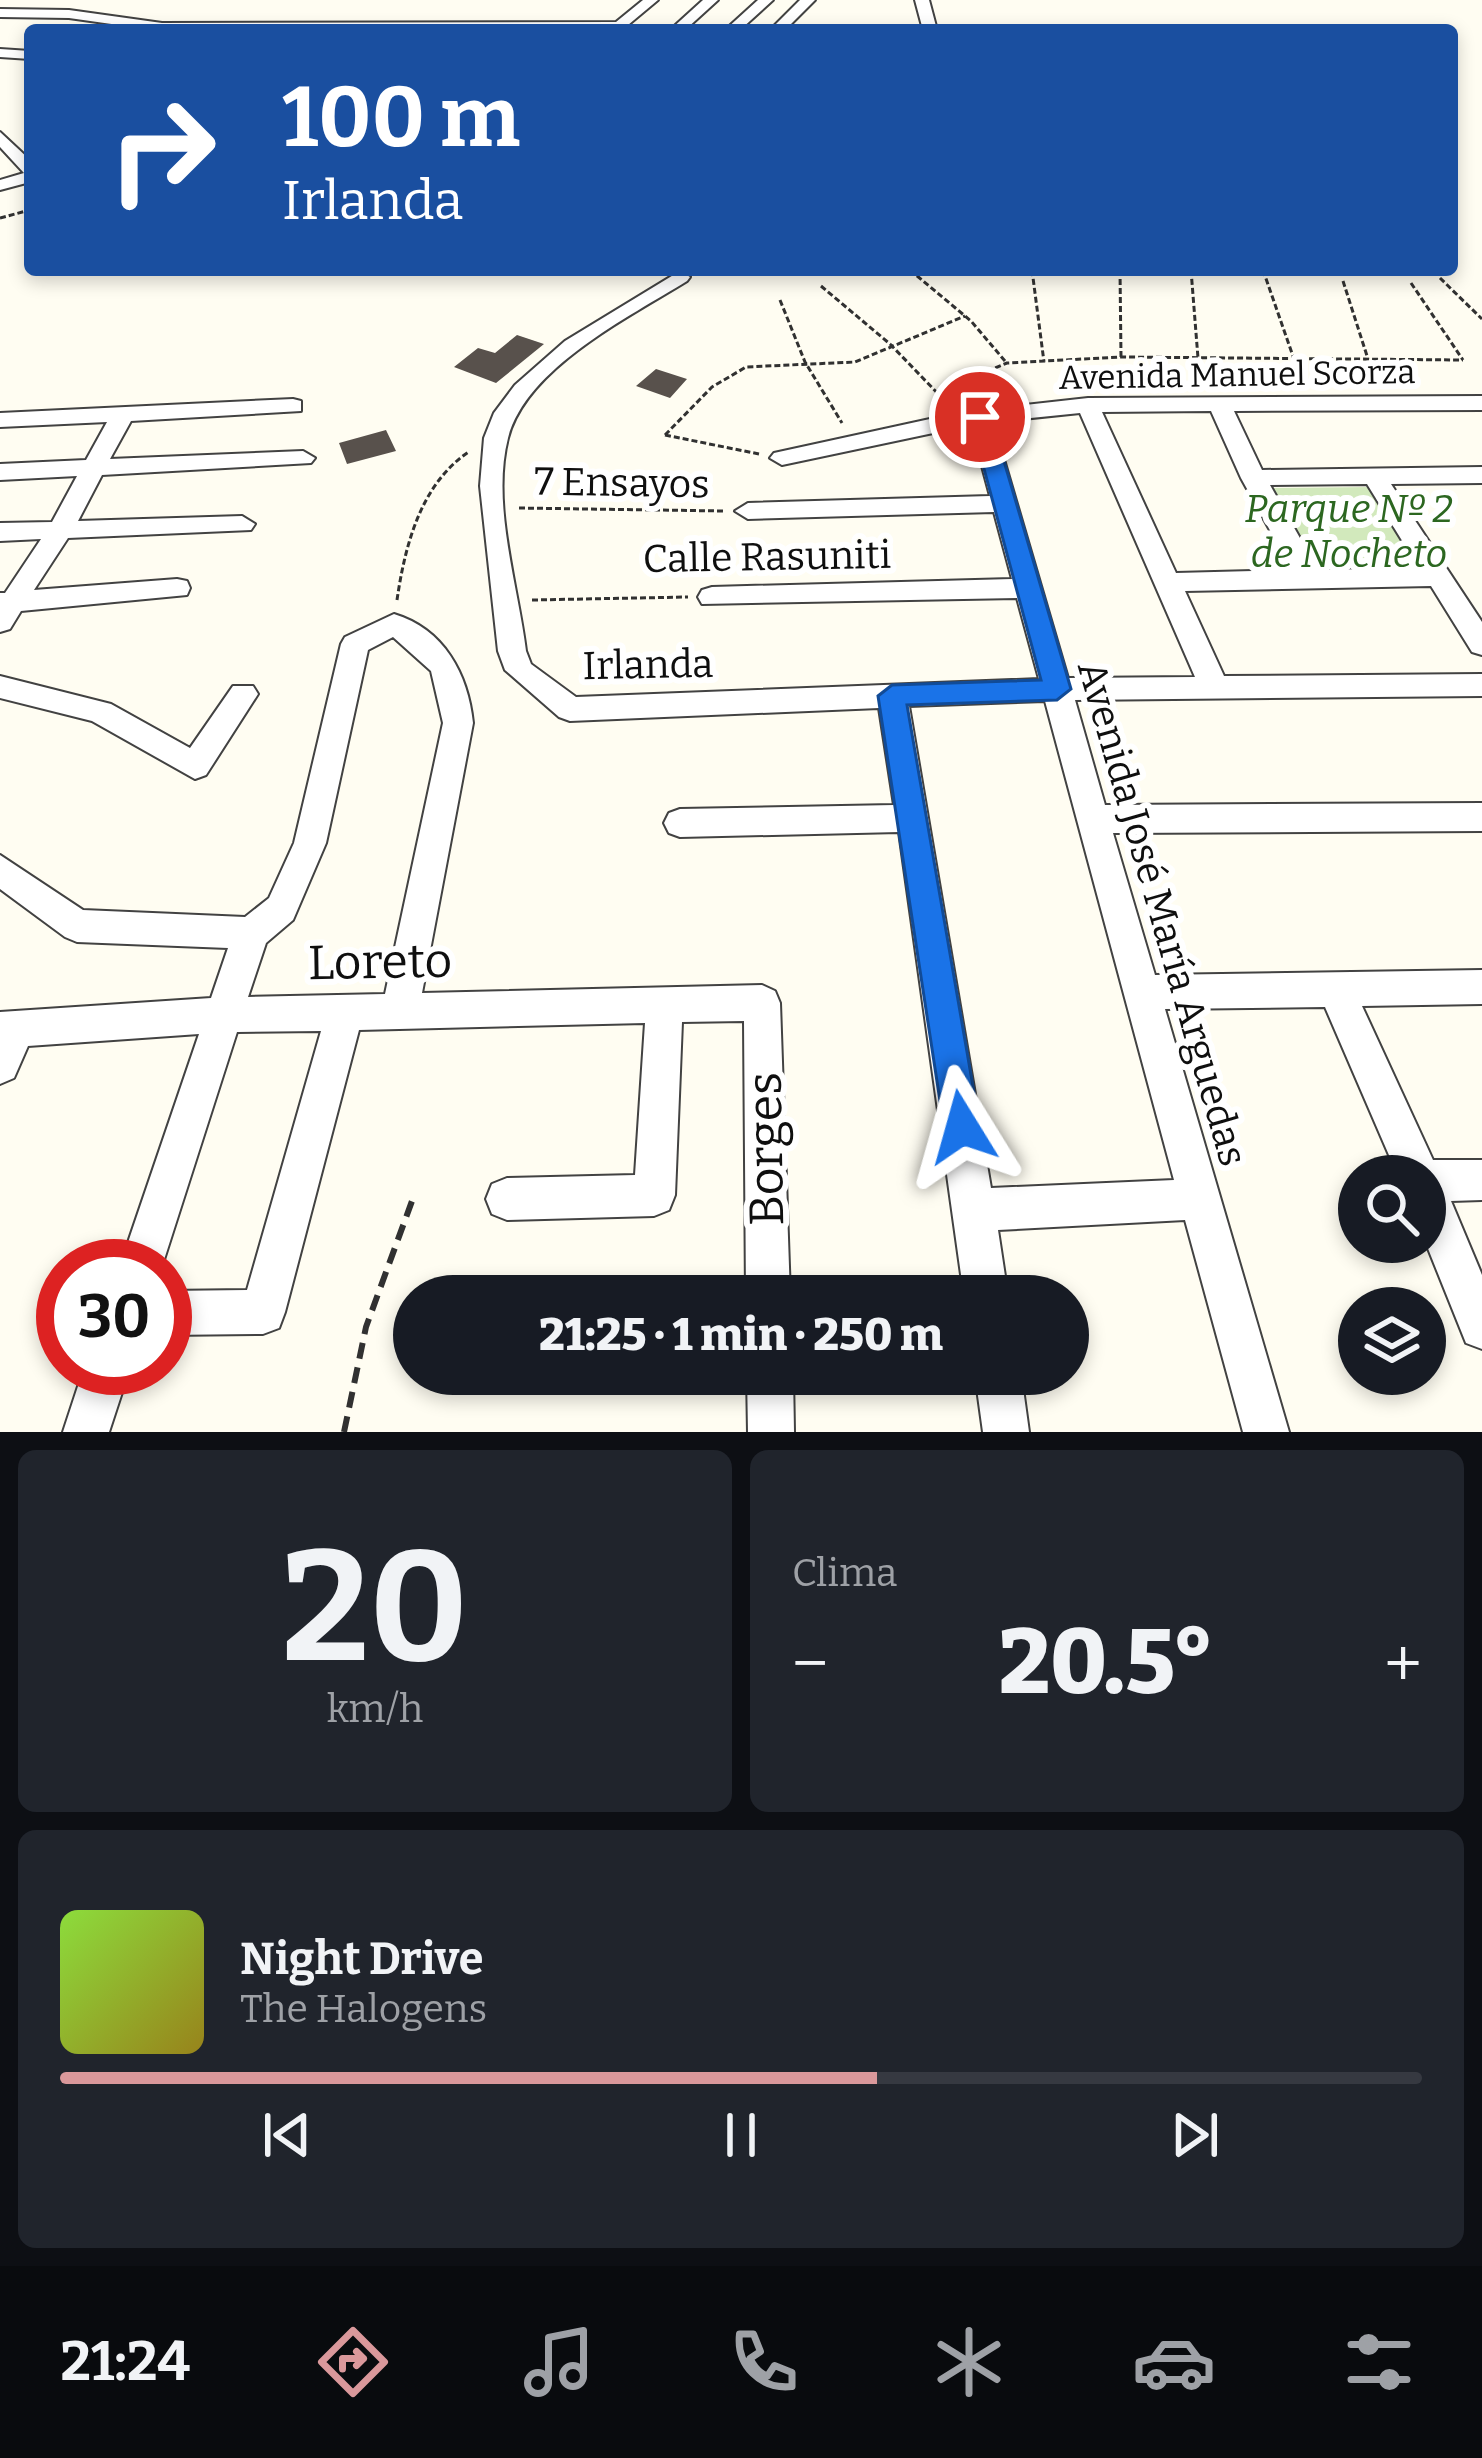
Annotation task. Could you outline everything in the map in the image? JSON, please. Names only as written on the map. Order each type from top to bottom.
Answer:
[{"type":"street","points":[[622,24],[651,0]]},
{"type":"street","points":[[684,24],[711,0]]},
{"type":"street","points":[[739,24],[766,0]]},
{"type":"street","points":[[783,24],[808,0]]},
{"type":"street","points":[[0,13],[69,14],[133,24]]},
{"type":"street","points":[[268,24],[311,20],[464,24]]},
{"type":"street","points":[[495,440],[511,401],[590,333],[680,277]]},
{"type":"street","name":"Avenida Manuel Scorza","points":[[782,458],[980,417],[1088,405],[1482,403]]},
{"type":"street","points":[[1219,404],[1253,478],[1310,579]]},
{"type":"street","points":[[1088,405],[1215,688]]},
{"type":"street","points":[[0,472],[122,416],[293,406]]},
{"type":"street","points":[[3,609],[60,530],[122,416]]},
{"type":"street","name":"Avenida José María Arguedas","points":[[980,417],[1266,1432]]},
{"type":"street","points":[[0,450],[10,419],[60,443],[92,468],[303,458]]},
{"type":"street","name":"Irlanda","points":[[495,440],[496,508],[512,651],[519,670],[569,709],[1057,689],[1482,685]]},
{"type":"street","points":[[1253,478],[1482,475]]},
{"type":"street","points":[[1374,476],[1482,645]]},
{"type":"street","points":[[748,511],[1003,504]]},
{"type":"street","points":[[0,532],[242,524]]},
{"type":"street","points":[[1170,582],[1438,577]]},
{"type":"street","points":[[3,609],[177,587]]},
{"type":"street","name":"Calle Rasuniti","points":[[712,597],[1028,588]]},
{"type":"street","points":[[150,1239],[251,933],[281,909],[298,876],[329,769],[356,644],[394,624],[418,637],[446,663],[457,690],[458,723],[400,1012]]},
{"type":"street","points":[[0,687],[100,712],[195,766],[243,694]]},
{"type":"street","points":[[892,696],[983,1275]]},
{"type":"street","points":[[1093,820],[1482,817]]},
{"type":"street","points":[[680,823],[913,818]]},
{"type":"street","points":[[0,870],[77,926],[251,933]]},
{"type":"street","points":[[1142,992],[1482,987]]},
{"type":"street","points":[[1337,992],[1411,1155]]},
{"type":"street","name":"Loreto","points":[[9,1029],[223,1016],[762,1003]]},
{"type":"street","name":"Borges","points":[[762,1003],[768,1275]]},
{"type":"street","points":[[507,1199],[654,1195],[664,1008]]},
{"type":"street","points":[[192,1313],[263,1312],[345,1013]]},
{"type":"street","points":[[0,1065],[9,1029]]},
{"type":"street","points":[[1446,1181],[1482,1180]]},
{"type":"street","points":[[974,1210],[1200,1199]]},
{"type":"street","points":[[1446,1239],[1482,1327]]},
{"type":"street","points":[[86,1432],[98,1395]]},
{"type":"street","points":[[770,1395],[771,1432]]},
{"type":"street","points":[[1001,1395],[1006,1432]]},
{"type":"path","points":[[917,276],[965,316],[1007,363]]},
{"type":"path","points":[[1032,276],[1044,362]]},
{"type":"path","points":[[1120,276],[1121,357]]},
{"type":"path","points":[[1191,276],[1198,358],[1219,404]]},
{"type":"path","points":[[1265,276],[1294,359]]},
{"type":"path","points":[[1440,278],[1482,319]]},
{"type":"path","points":[[1343,281],[1368,359]]},
{"type":"path","points":[[821,286],[890,344],[937,392],[1007,363],[1121,357],[1463,360],[1411,284]]},
{"type":"path","points":[[780,300],[835,416],[858,441]]},
{"type":"path","points":[[782,458],[664,435],[712,387],[746,367],[855,362],[965,316]]},
{"type":"path","points":[[394,624],[402,556],[449,460],[495,440]]},
{"type":"path","name":"7 Ensayos","points":[[496,508],[748,511]]},
{"type":"path","name":"Calle Rasuniti","points":[[508,601],[712,597]]},
{"type":"path","points":[[344,1432],[366,1327],[412,1201]]},
{"type":"green space","name":"Parque Nº 2 de Nocheto","points":[[1374,487],[1430,573],[1318,576],[1273,488]]},
{"type":"building","points":[[517,335],[544,344],[496,383],[454,367],[478,348],[495,353]]},
{"type":"building","points":[[656,369],[687,379],[670,398],[636,386]]},
{"type":"building","points":[[386,430],[396,451],[347,464],[339,443]]},
{"type":"route","points":[[962,1127],[892,696],[1057,689],[980,417]]}]
